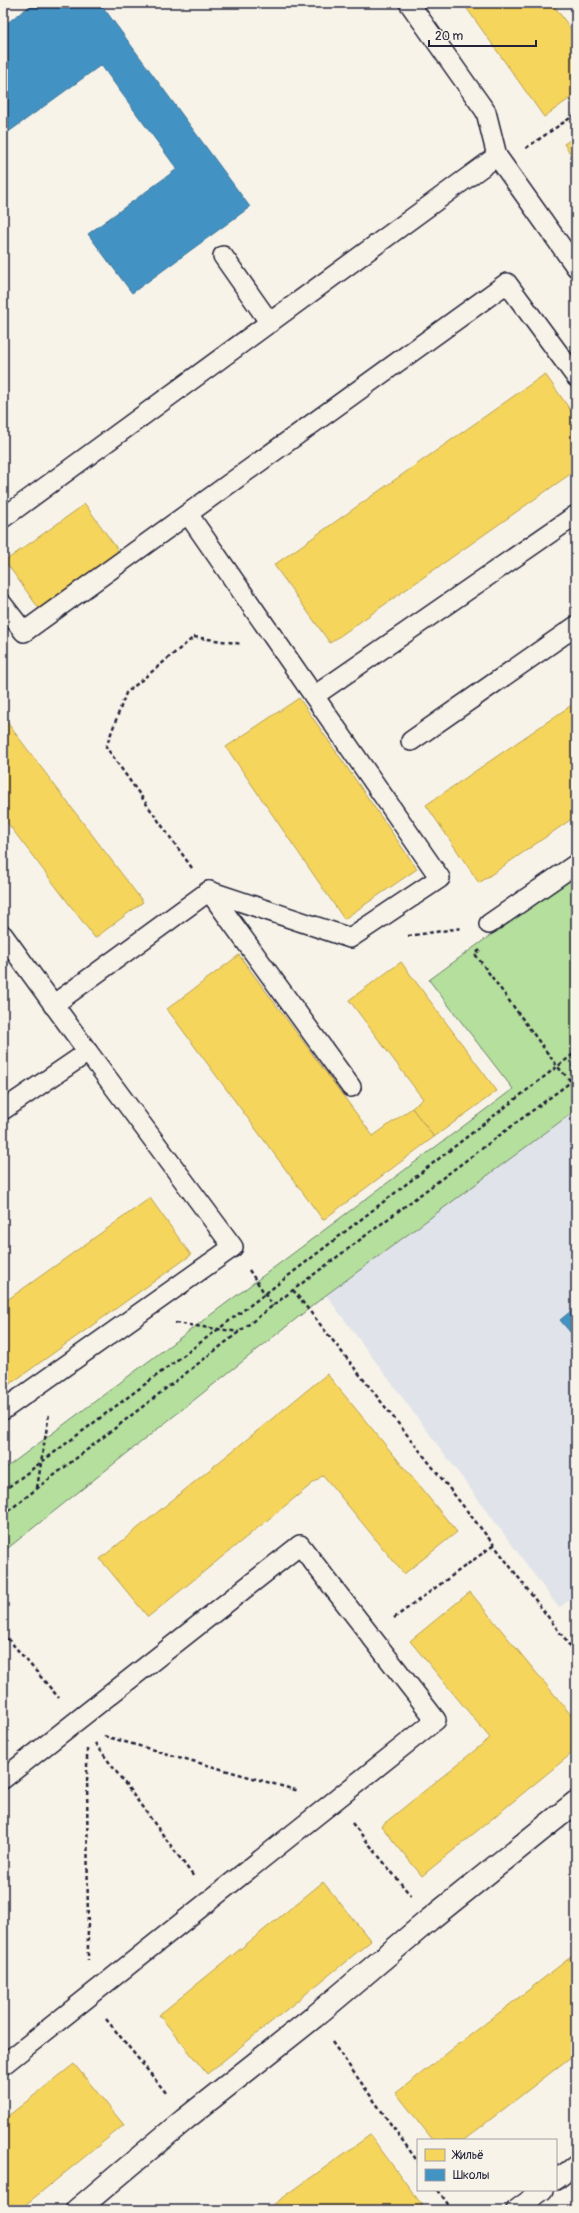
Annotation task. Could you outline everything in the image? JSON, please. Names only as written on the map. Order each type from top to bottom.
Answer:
[{"type":"street","points":[[77,2210],[184,2120],[314,2017],[429,1920],[576,1802]]},
{"type":"lane","points":[[409,3],[486,112],[499,160],[576,267]]},
{"type":"lane","points":[[3,518],[270,323],[499,160]]},
{"type":"lane","points":[[223,256],[270,323]]},
{"type":"lane","points":[[3,605],[24,632],[507,283],[576,377]]},
{"type":"lane","points":[[188,514],[440,878],[350,938],[209,891]]},
{"type":"lane","points":[[314,696],[340,675],[576,514]]},
{"type":"lane","points":[[411,741],[576,626]]},
{"type":"lane","points":[[488,924],[576,864]]},
{"type":"lane","points":[[53,1005],[209,891]]},
{"type":"lane","points":[[209,891],[351,1087]]},
{"type":"lane","points":[[3,935],[53,1005],[233,1247],[3,1410]]},
{"type":"lane","points":[[3,1110],[88,1052]]},
{"type":"lane","points":[[3,1779],[300,1545],[436,1720],[3,2065]]},
{"type":"lane","points":[[557,2179],[576,2165]]},
{"type":"lane","points":[[516,2210],[542,2191]]},
{"type":"path","points":[[499,160],[576,114]]},
{"type":"path","points":[[209,891],[106,747],[126,693],[194,637],[282,650]]},
{"type":"path","points":[[481,950],[475,954],[557,1066],[576,1087]]},
{"type":"path","points":[[571,1081],[576,1041]]},
{"type":"path","points":[[3,1491],[41,1464],[216,1329],[265,1294],[575,1052]]},
{"type":"path","points":[[3,1515],[293,1290],[576,1078]]},
{"type":"path","points":[[233,1247],[273,1306]]},
{"type":"path","points":[[293,1290],[494,1545],[576,1654]]},
{"type":"path","points":[[133,1318],[240,1332]]},
{"type":"path","points":[[37,1489],[55,1373]]},
{"type":"path","points":[[371,1635],[494,1545]]},
{"type":"path","points":[[3,1633],[78,1720]]},
{"type":"path","points":[[102,1736],[335,1801],[429,1920]]},
{"type":"path","points":[[91,1738],[212,1899]]},
{"type":"path","points":[[87,1747],[89,1997],[164,2090],[184,2120]]},
{"type":"path","points":[[314,2017],[417,2161]]},
{"type":"path","points":[[439,2191],[452,2210]]},
{"type":"shaded area","points":[[576,1110],[576,1595],[559,1608],[326,1295]]},
{"type":"green space","points":[[576,873],[576,1110],[326,1295],[3,1552],[3,1470],[513,1089],[429,980]]},
{"type":"building: Жильё","points":[[463,3],[552,3],[576,36],[576,94],[544,117]]},
{"type":"building: Жильё","points":[[576,136],[576,162],[564,144]]},
{"type":"building: Жильё","points":[[545,374],[576,418],[576,470],[330,643],[274,565]]},
{"type":"building: Жильё","points":[[85,504],[120,553],[40,610],[5,561]]},
{"type":"building: Жильё","points":[[299,698],[417,869],[344,919],[226,747]]},
{"type":"building: Жильё","points":[[576,702],[576,816],[479,883],[426,805]]},
{"type":"building: Жильё","points":[[3,717],[143,902],[95,938],[3,817]]},
{"type":"building: Жильё","points":[[239,955],[373,1136],[412,1108],[434,1137],[323,1220],[167,1009]]},
{"type":"building: Жильё","points":[[401,962],[497,1091],[434,1137],[412,1108],[423,1099],[349,1000]]},
{"type":"building: Жильё","points":[[150,1198],[191,1255],[3,1389],[3,1303]]},
{"type":"building: Жильё","points":[[327,1374],[457,1532],[404,1574],[323,1475],[148,1617],[100,1559]]},
{"type":"building: Жильё","points":[[470,1592],[576,1721],[576,1750],[422,1876],[381,1826],[490,1738],[410,1641]]},
{"type":"building: Жильё","points":[[323,1882],[371,1941],[207,2074],[159,2015]]},
{"type":"building: Жильё","points":[[576,1953],[576,2053],[465,2139],[432,2139],[396,2093]]},
{"type":"building: Жильё","points":[[74,2064],[124,2125],[19,2210],[3,2210],[3,2120]]},
{"type":"building: Жильё","points":[[370,2135],[422,2205],[415,2210],[266,2210]]},
{"type":"building: Школы","points":[[34,3],[100,3],[250,207],[132,293],[88,234],[177,169],[101,65],[3,136],[3,26]]},
{"type":"building: Школы","points":[[576,1307],[576,1339],[560,1320]]}]
